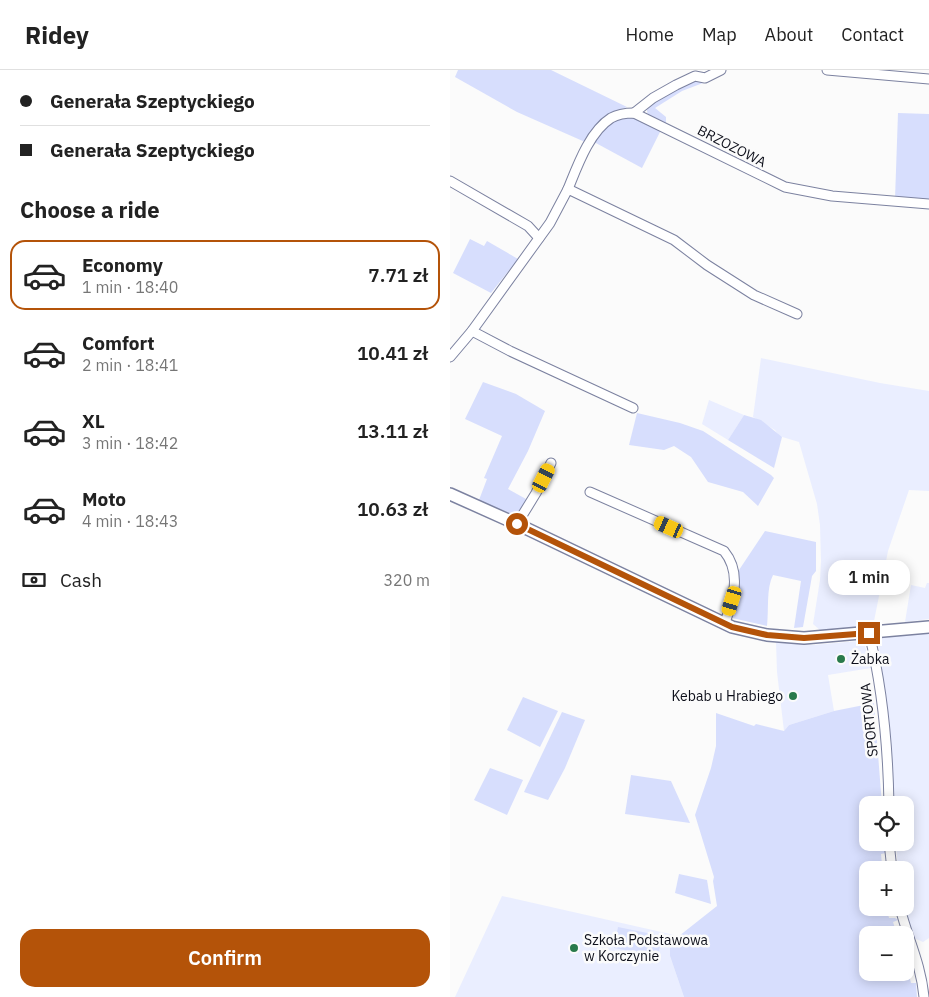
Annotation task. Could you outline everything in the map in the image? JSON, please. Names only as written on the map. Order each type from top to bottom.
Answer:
[{"type":"main road","points":[[450,494],[732,627],[767,635],[804,638],[929,627]]},
{"type":"street","points":[[450,357],[472,331],[550,223],[586,149],[599,129],[610,118],[622,113],[634,113],[676,85],[695,76],[705,78],[721,70]]},
{"type":"street","points":[[827,70],[929,79]]},
{"type":"street","name":"BRZOZOWA","points":[[634,113],[785,187],[832,196],[929,204]]},
{"type":"street","points":[[450,181],[528,226],[539,238]]},
{"type":"street","points":[[568,189],[674,240],[707,265],[754,295],[797,314]]},
{"type":"street","points":[[472,331],[510,351],[633,408]]},
{"type":"street","points":[[517,524],[536,493],[551,463]]},
{"type":"street","points":[[590,492],[724,551],[731,560],[735,571],[732,601],[725,623]]},
{"type":"street","name":"SPORTOWA","points":[[869,633],[878,669],[886,722],[889,796]]},
{"type":"street","points":[[902,916],[918,962],[924,997]]},
{"type":"shaded area","points":[[458,70],[551,70],[627,107],[603,120],[585,142],[517,112],[455,77]]},
{"type":"shaded area","points":[[700,80],[703,83],[682,91],[655,108],[666,117],[666,123],[648,116],[648,105],[690,82]]},
{"type":"shaded area","points":[[898,113],[929,114],[929,202],[895,199]]},
{"type":"shaded area","points":[[625,116],[636,118],[661,130],[642,168],[594,142],[611,123]]},
{"type":"shaded area","points":[[470,239],[484,246],[487,241],[518,259],[491,293],[453,273]]},
{"type":"shaded area","points":[[761,358],[880,383],[929,391],[929,491],[909,490],[888,551],[873,626],[821,631],[813,624],[821,561],[820,525],[817,504],[799,442],[779,436],[775,430],[753,417]]},
{"type":"shaded area","points":[[483,382],[516,394],[545,411],[528,451],[508,489],[526,499],[516,517],[479,500],[487,479],[484,478],[502,436],[465,419]]},
{"type":"shaded area","points":[[709,400],[744,415],[728,440],[702,424]]},
{"type":"shaded area","points":[[637,413],[680,423],[703,431],[771,475],[774,478],[758,506],[743,492],[708,482],[691,457],[674,446],[664,450],[629,445]]},
{"type":"shaded area","points":[[744,415],[761,420],[782,437],[774,468],[728,440]]},
{"type":"shaded area","points":[[765,531],[816,542],[816,571],[812,576],[803,627],[794,628],[801,581],[773,575],[769,593],[767,626],[732,618],[736,602],[739,570]]},
{"type":"shaded area","points":[[927,583],[929,583],[929,619],[905,622],[911,585],[925,588]]},
{"type":"shaded area","points":[[929,633],[929,938],[923,942],[914,938],[914,926],[910,926],[907,916],[914,916],[914,861],[897,861],[897,851],[914,851],[914,796],[893,796],[888,713],[878,644],[880,638]]},
{"type":"shaded area","points":[[858,641],[865,646],[871,668],[828,675],[834,711],[789,725],[784,731],[777,672],[776,642],[813,645]]},
{"type":"shaded area","points":[[523,697],[558,711],[540,747],[507,730]]},
{"type":"shaded area","points":[[874,703],[881,796],[859,796],[859,851],[886,851],[886,853],[881,854],[882,861],[859,861],[859,916],[888,916],[889,918],[898,920],[893,922],[894,926],[859,926],[859,981],[910,981],[911,983],[916,983],[917,997],[684,997],[670,956],[670,939],[679,936],[717,906],[714,877],[695,815],[711,768],[716,746],[716,713],[754,726],[756,724],[784,731],[789,725],[834,711]]},
{"type":"shaded area","points":[[562,712],[585,720],[565,768],[548,800],[524,792]]},
{"type":"shaded area","points":[[490,768],[523,780],[507,815],[474,800]]},
{"type":"shaded area","points":[[631,775],[671,781],[690,823],[625,814]]},
{"type":"shaded area","points":[[679,874],[707,880],[711,904],[675,893]]},
{"type":"shaded area","name":"Szkoła Podstawowa w Korczynie","points":[[502,896],[679,936],[670,940],[670,956],[684,997],[455,997]]},
{"type":"shaded area","points":[[618,927],[662,936],[658,956],[614,948]]},
{"type":"place","name":"Żabka","points":[[841,659]]},
{"type":"place","name":"Kebab u Hrabiego","points":[[793,696]]},
{"type":"place","name":"Szkoła Podstawowa w Korczynie","points":[[574,948]]},
{"type":"route","points":[[517,524],[647,588],[732,627],[767,635],[804,638],[869,633]]}]
